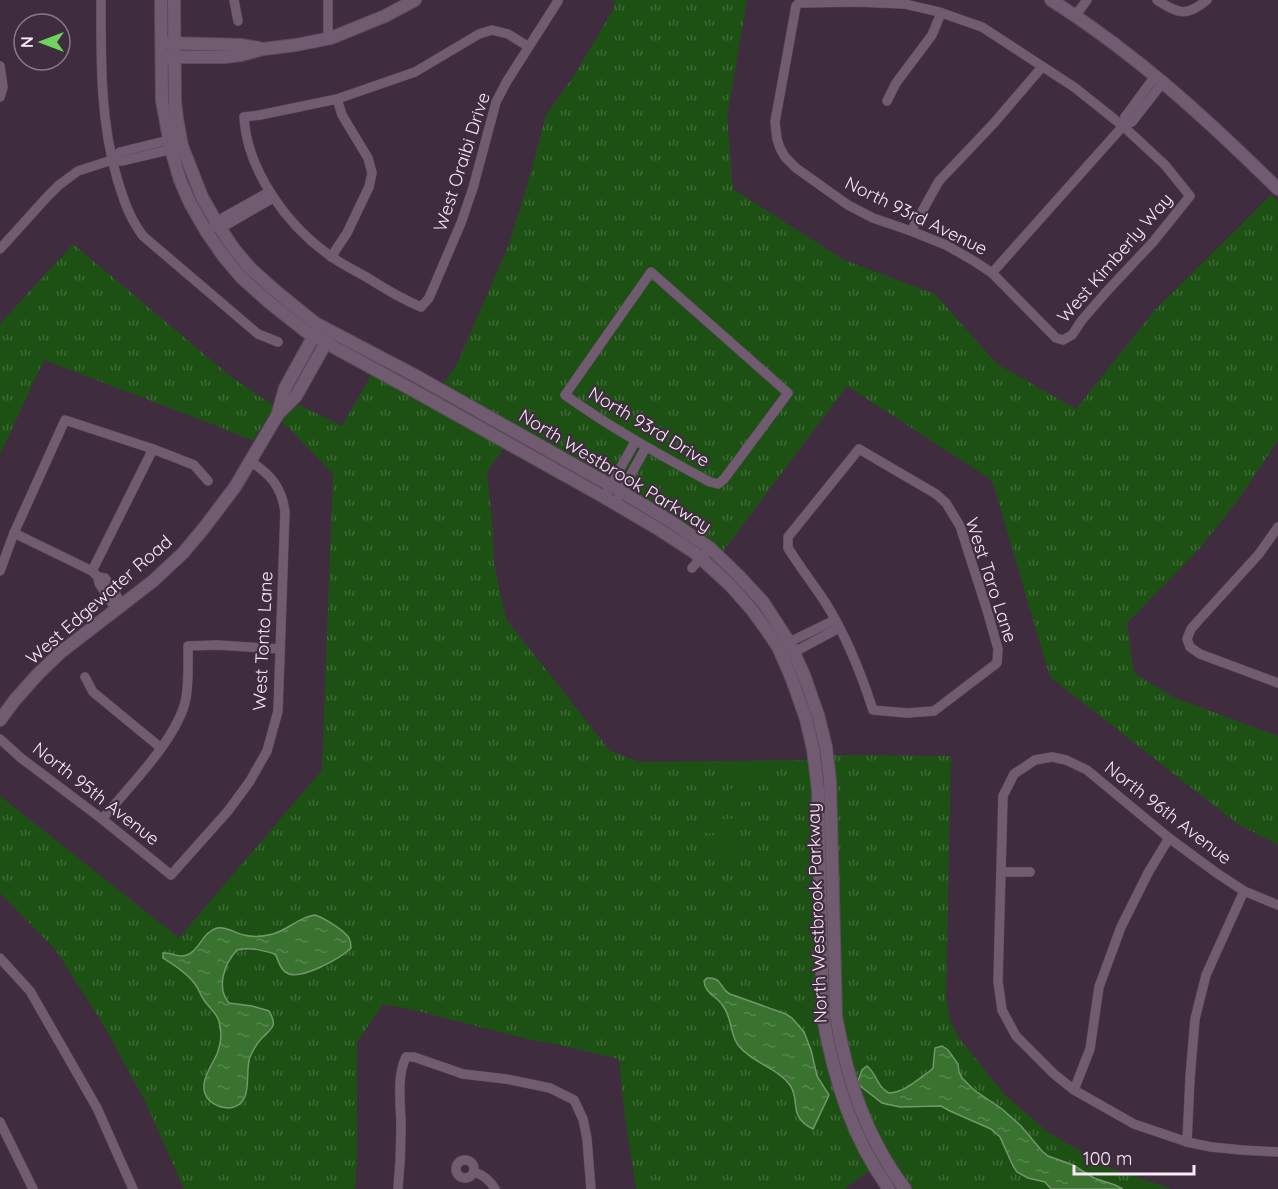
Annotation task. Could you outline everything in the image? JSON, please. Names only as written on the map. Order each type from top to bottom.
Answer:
[{"type":"street","points":[[101,0],[101,80],[104,117],[112,160],[126,208],[133,223],[144,236],[258,334],[278,342]]},
{"type":"street","name":"North Westbrook Parkway","points":[[161,0],[168,57],[162,101],[175,143],[184,188],[206,231],[242,278],[289,319],[314,337],[705,553],[739,576],[763,602],[812,696],[826,747],[830,781],[825,828],[827,930],[823,1017],[840,1092],[863,1147],[889,1189]]},
{"type":"street","name":"North Westbrook Parkway","points":[[167,43],[174,0]]},
{"type":"street","points":[[234,0],[238,21]]},
{"type":"street","points":[[328,0],[328,31],[331,38]]},
{"type":"street","points":[[168,57],[225,57],[331,38],[386,16],[415,0]]},
{"type":"street","name":"West Oraibi Drive","points":[[331,257],[404,300],[421,307],[429,298],[461,223],[473,188],[496,102],[558,0]]},
{"type":"street","points":[[1051,0],[1071,8],[1160,78],[1223,134],[1278,189]]},
{"type":"street","points":[[1071,8],[1087,0]]},
{"type":"street","points":[[1157,0],[1169,8],[1188,12],[1207,0]]},
{"type":"street","points":[[856,1],[905,4],[941,13],[981,27],[1074,87],[1123,126]]},
{"type":"street","name":"North 93rd Avenue","points":[[856,1],[800,3],[796,6],[776,122],[777,139],[785,157],[796,168],[848,205],[873,219],[946,245],[974,261],[992,273],[1056,338],[1063,340]]},
{"type":"street","points":[[887,101],[896,83],[932,35],[941,13]]},
{"type":"street","points":[[337,99],[342,116],[368,158],[372,173],[369,187],[347,233],[331,257],[303,233],[271,195],[244,134],[243,117],[337,99],[415,72],[479,34],[492,30],[508,34],[529,47]]},
{"type":"street","points":[[167,43],[241,45],[263,49]]},
{"type":"street","points":[[0,66],[3,87],[0,97]]},
{"type":"street","points":[[911,231],[939,181],[994,123],[1042,67]]},
{"type":"street","points":[[992,273],[1123,126],[1125,117],[1160,78]]},
{"type":"street","name":"West Kimberly Way","points":[[1063,340],[1072,334],[1190,196],[1165,165],[1123,126]]},
{"type":"street","points":[[0,249],[59,185],[78,171],[112,160],[120,152],[175,143]]},
{"type":"street","name":"North Westbrook Parkway","points":[[175,143],[202,197],[234,249],[251,269],[297,309],[320,325],[416,376],[668,519],[705,553]]},
{"type":"street","points":[[206,231],[218,225],[228,224],[271,195]]},
{"type":"street","name":"North 93rd Drive","points":[[651,272],[788,393],[718,484],[710,482],[636,442],[565,395],[651,272]]},
{"type":"street","name":"West Edgewater Road","points":[[278,414],[285,388],[320,325]]},
{"type":"street","name":"West Edgewater Road","points":[[0,720],[38,674],[61,652],[153,581],[197,537],[235,487],[278,414],[296,396],[332,331]]},
{"type":"street","points":[[0,571],[14,533],[65,420],[194,465],[208,481]]},
{"type":"street","points":[[616,488],[636,442]]},
{"type":"street","points":[[609,500],[646,447]]},
{"type":"street","points":[[96,577],[153,449]]},
{"type":"street","name":"West Taro Lane","points":[[859,449],[936,494],[946,503],[960,526],[987,610],[998,649],[997,663],[934,711],[907,713],[873,710],[863,680],[837,624],[788,548],[788,537],[859,449]]},
{"type":"street","name":"West Tonto Lane","points":[[171,875],[228,811],[250,781],[267,751],[278,711],[285,511],[283,498],[272,478],[250,461]]},
{"type":"street","points":[[1278,527],[1259,554],[1191,629],[1187,639],[1190,647],[1200,654],[1278,682]]},
{"type":"street","points":[[14,533],[96,577],[119,608]]},
{"type":"street","points":[[692,568],[705,553]]},
{"type":"street","points":[[786,650],[837,624]]},
{"type":"street","points":[[102,819],[161,748],[181,716],[187,696],[188,646],[217,645],[280,649]]},
{"type":"street","name":"North Westbrook Parkway","points":[[786,650],[813,749],[825,828]]},
{"type":"street","points":[[85,677],[93,693],[161,748]]},
{"type":"street","name":"North 95th Avenue","points":[[0,739],[171,875]]},
{"type":"street","points":[[813,749],[826,747]]},
{"type":"street","name":"North 96th Avenue","points":[[1001,872],[1003,796],[1014,774],[1035,760],[1053,757],[1066,760],[1087,770],[1169,838],[1218,874],[1244,891],[1278,905]]},
{"type":"street","points":[[1074,1090],[1090,1049],[1099,987],[1121,927],[1148,873],[1169,838]]},
{"type":"street","points":[[1030,872],[1001,872],[998,981],[1002,1010],[1016,1036],[1054,1074],[1074,1090],[1134,1124],[1187,1142],[1211,1147],[1278,1152]]},
{"type":"street","points":[[1187,1142],[1195,1019],[1206,975],[1244,891]]},
{"type":"street","name":"North Westbrook Parkway","points":[[827,930],[836,1016],[846,1067],[862,1115],[874,1141],[905,1189]]},
{"type":"street","points":[[0,958],[30,991],[87,1089],[133,1189]]},
{"type":"street","points":[[398,1189],[401,1157],[402,1065],[406,1057],[414,1057],[463,1074],[506,1079],[550,1088],[574,1100],[583,1119],[587,1139],[591,1189]]},
{"type":"street","points":[[0,1122],[33,1189]]},
{"type":"street","points":[[474,1172],[482,1175],[495,1189]]},
{"type":"green space","points":[[615,0],[747,0],[727,117],[733,189],[844,260],[935,294],[997,364],[1076,409],[1155,310],[1271,195],[1278,202],[1278,440],[1236,503],[1199,549],[1127,623],[1134,673],[1175,698],[1278,736],[1278,845],[1238,824],[1050,677],[992,480],[847,386],[723,551],[780,617],[811,680],[831,755],[951,756],[946,999],[951,1023],[959,1038],[1005,1095],[1049,1133],[1110,1168],[1172,1189],[898,1189],[881,1163],[844,1189],[636,1189],[619,1059],[383,1004],[357,1042],[355,1189],[184,1189],[145,1101],[103,1024],[55,949],[0,893],[0,796],[179,938],[322,770],[333,474],[285,424],[268,416],[253,441],[44,360],[0,454],[0,324],[73,244],[230,376],[274,406],[293,402],[342,426],[377,365],[437,393],[457,364],[508,247],[546,115],[574,76],[613,10]],"holes":[[[503,449],[665,539],[694,559],[725,588],[752,619],[774,654],[790,690],[804,727],[808,760],[640,762],[610,751],[506,619],[494,564],[487,472]]]},
{"type":"green space","points":[[757,767],[758,781],[729,781],[729,768]]},
{"type":"green space","points":[[757,788],[758,802],[729,802],[729,789]]},
{"type":"green space","points":[[705,819],[734,819],[734,832],[705,833]]},
{"type":"green space","points":[[734,841],[734,855],[706,855],[705,842]]},
{"type":"water","points":[[315,915],[343,931],[349,938],[351,948],[330,962],[310,971],[293,975],[284,971],[275,954],[256,949],[237,950],[228,962],[222,983],[229,1003],[269,1011],[273,1026],[257,1044],[250,1057],[246,1094],[243,1101],[230,1108],[216,1105],[205,1095],[204,1083],[219,1048],[221,1033],[219,1022],[192,980],[163,958],[163,953],[188,955],[207,934],[217,928],[247,936],[262,936],[274,934]]},
{"type":"water","points":[[707,978],[716,979],[730,994],[786,1014],[804,1032],[817,1076],[829,1095],[813,1129],[805,1124],[797,1114],[793,1091],[785,1079],[750,1056],[738,1045],[726,1011],[705,985],[704,981]]},
{"type":"water","points":[[942,1046],[948,1050],[958,1064],[962,1078],[1021,1126],[1048,1156],[1073,1165],[1094,1178],[1123,1189],[1051,1189],[1045,1182],[1028,1178],[1017,1172],[1000,1137],[991,1129],[941,1106],[900,1107],[882,1103],[859,1085],[862,1070],[867,1066],[881,1087],[889,1093],[906,1088],[933,1068],[935,1048]]}]
